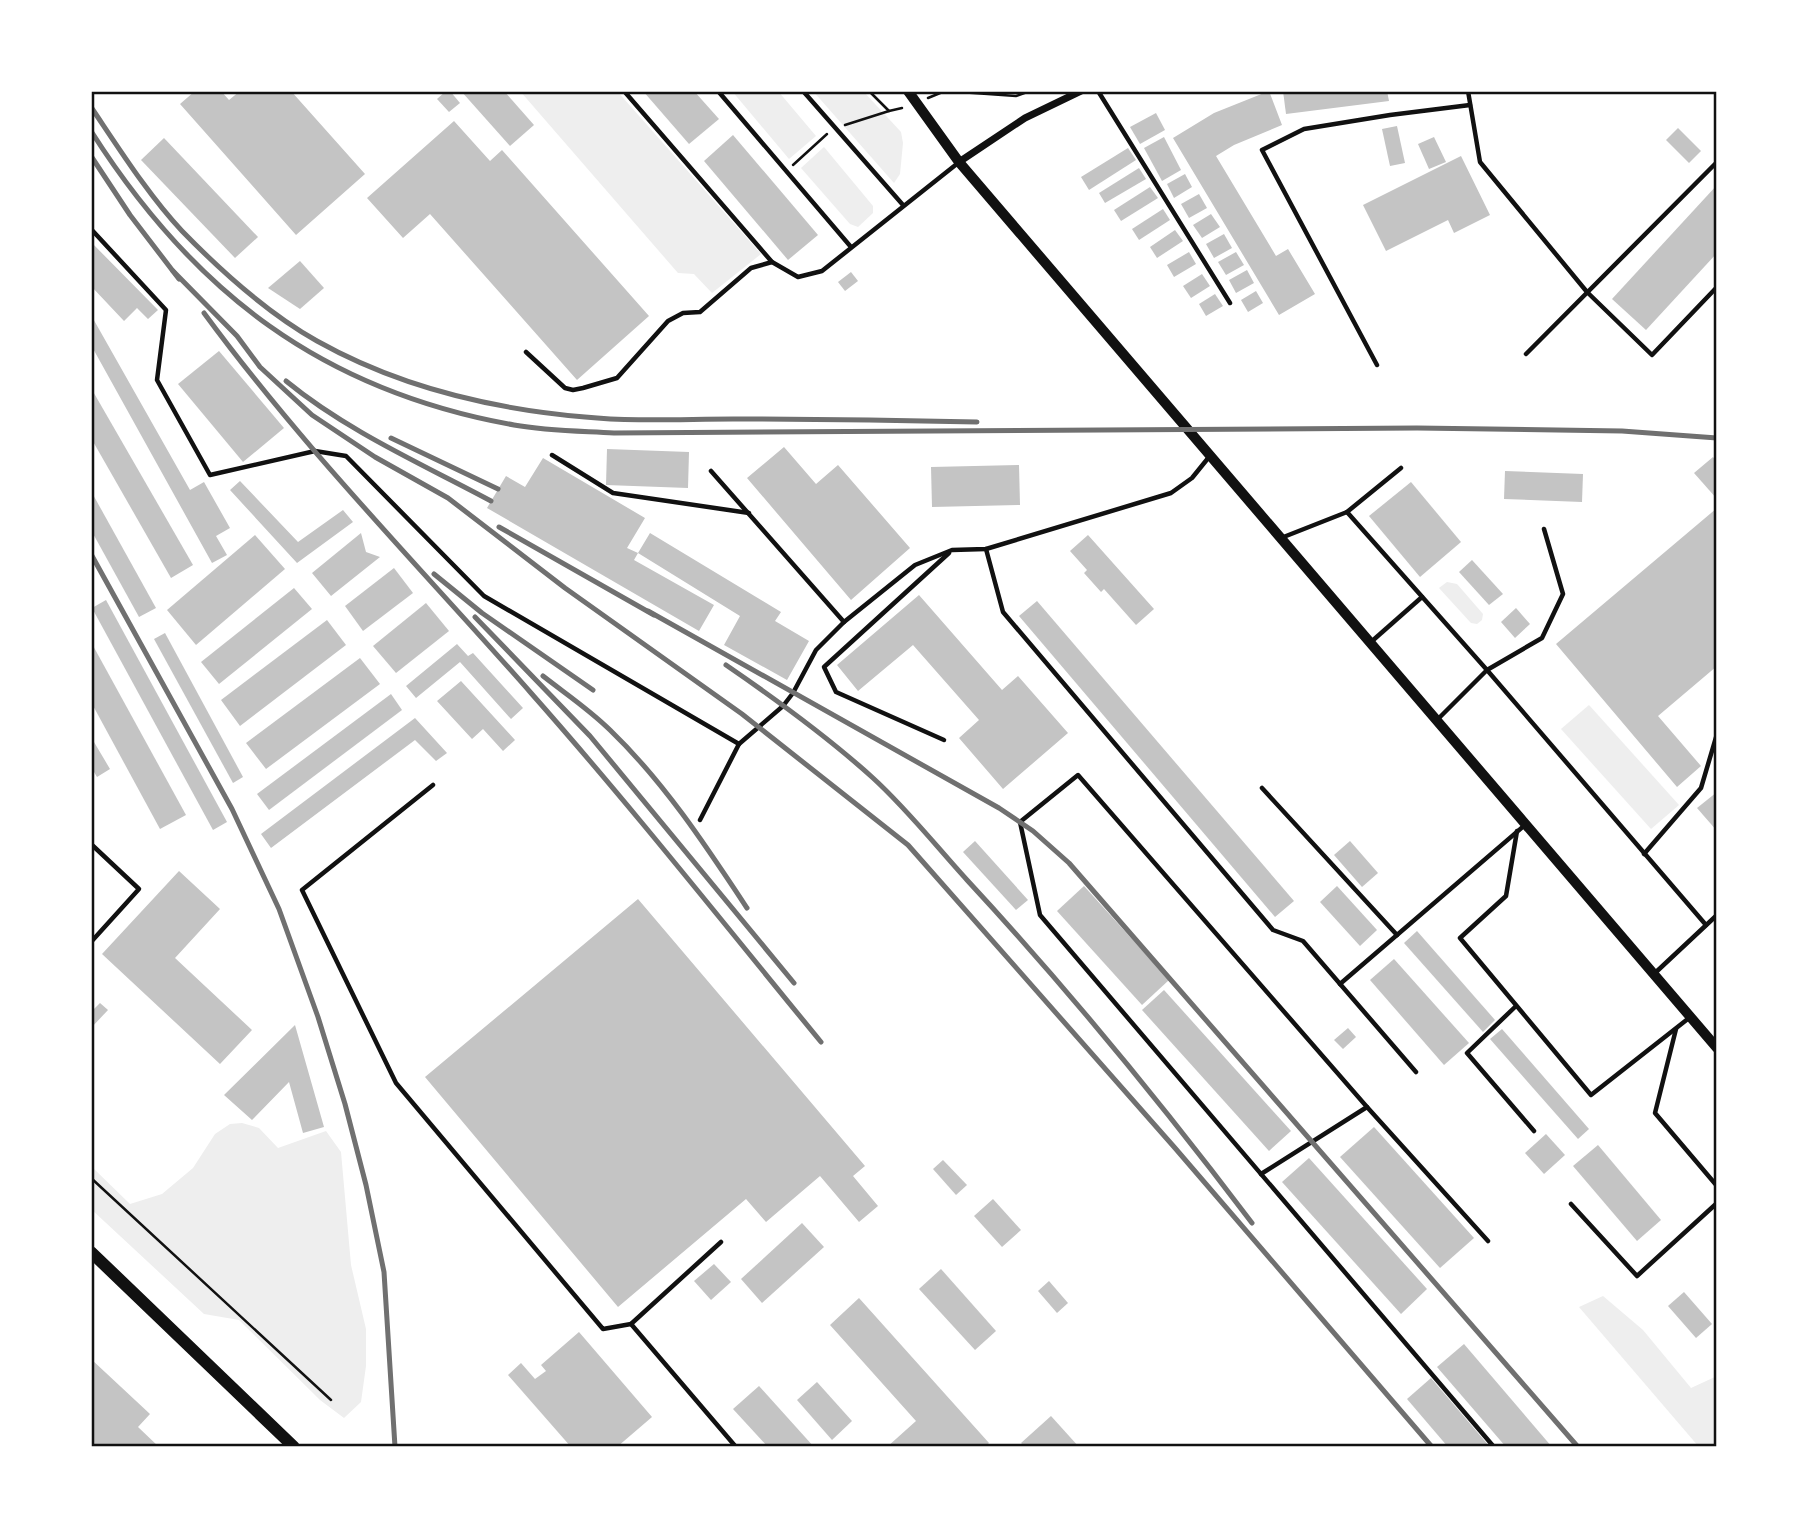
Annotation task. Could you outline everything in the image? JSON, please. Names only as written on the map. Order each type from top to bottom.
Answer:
[{"type":"main road","points":[[910,95],[959,162],[1371,642],[1521,828],[1654,974],[1717,1048]]},
{"type":"main road","points":[[91,1252],[294,1447]]},
{"type":"street","points":[[959,162],[1025,118],[1081,91]]},
{"type":"lane","points":[[624,91],[772,262],[798,277],[822,271],[959,162]]},
{"type":"lane","points":[[718,91],[851,247]]},
{"type":"lane","points":[[803,91],[904,205]]},
{"type":"lane","points":[[1098,91],[1230,303]]},
{"type":"lane","points":[[1468,91],[1480,162],[1587,292],[1652,355],[1717,287]]},
{"type":"lane","points":[[1377,365],[1262,150],[1304,129],[1470,105]]},
{"type":"lane","points":[[1526,354],[1717,162]]},
{"type":"lane","points":[[91,229],[166,310],[157,380],[210,475],[315,452],[346,456],[484,596],[739,744]]},
{"type":"lane","points":[[526,352],[565,388],[572,390],[617,378],[668,321],[683,313],[700,312],[751,268],[772,262]]},
{"type":"lane","points":[[552,455],[613,493],[749,513]]},
{"type":"lane","points":[[700,820],[739,744],[788,699],[801,681],[816,650],[844,622],[915,565],[952,550],[986,549],[1171,493],[1192,478],[1210,456]]},
{"type":"lane","points":[[1281,538],[1348,512],[1401,468]]},
{"type":"lane","points":[[711,471],[844,622]]},
{"type":"lane","points":[[1348,512],[1706,925]]},
{"type":"lane","points":[[1437,721],[1487,670],[1542,638],[1563,593],[1544,528]]},
{"type":"lane","points":[[986,549],[1003,612],[1273,930],[1303,941],[1416,1072]]},
{"type":"lane","points":[[944,740],[836,692],[824,667],[952,550]]},
{"type":"lane","points":[[1371,642],[1422,597]]},
{"type":"lane","points":[[1644,855],[1701,788],[1717,734]]},
{"type":"lane","points":[[1488,1241],[1367,1107],[1078,775],[1020,822],[1040,915],[1494,1447]]},
{"type":"lane","points":[[433,785],[302,890],[397,1083],[603,1329],[631,1324],[721,1242]]},
{"type":"lane","points":[[1262,788],[1397,935]]},
{"type":"lane","points":[[1340,984],[1521,828]]},
{"type":"lane","points":[[1521,828],[1506,896],[1460,938],[1591,1095],[1690,1017]]},
{"type":"lane","points":[[91,844],[139,889],[91,942]]},
{"type":"lane","points":[[1654,974],[1717,915]]},
{"type":"lane","points":[[1516,1006],[1467,1053],[1534,1131]]},
{"type":"lane","points":[[1676,1028],[1655,1113],[1717,1186]]},
{"type":"lane","points":[[1261,1174],[1367,1107]]},
{"type":"lane","points":[[1571,1204],[1637,1276],[1717,1203]]},
{"type":"lane","points":[[631,1324],[736,1447]]},
{"type":"path","points":[[870,91],[889,111],[910,95],[944,91],[1016,96],[1030,91]]},
{"type":"path","points":[[91,1178],[331,1400]]},
{"type":"shaded area","points":[[520,91],[617,91],[761,254],[712,293],[694,274],[678,273]]},
{"type":"shaded area","points":[[732,91],[778,91],[816,136],[789,159]]},
{"type":"shaded area","points":[[813,91],[863,91],[901,132],[903,143],[900,174],[894,183]]},
{"type":"shaded area","points":[[824,147],[873,206],[873,213],[858,227],[850,224],[801,168]]},
{"type":"shaded area","points":[[1447,582],[1457,584],[1483,614],[1482,620],[1477,624],[1471,623],[1439,588]]},
{"type":"shaded area","points":[[1589,705],[1679,805],[1651,829],[1561,729]]},
{"type":"shaded area","points":[[242,1123],[259,1128],[278,1148],[326,1131],[341,1152],[351,1265],[366,1329],[366,1366],[361,1402],[344,1418],[320,1400],[239,1320],[204,1314],[91,1209],[91,1166],[130,1204],[162,1194],[193,1168],[215,1134],[230,1124]]},
{"type":"shaded area","points":[[1603,1296],[1643,1330],[1691,1388],[1717,1376],[1717,1447],[1699,1447],[1579,1307]]},
{"type":"building","points":[[195,91],[221,91],[229,100],[240,91],[291,91],[365,174],[296,235],[180,104]]},
{"type":"building","points":[[450,91],[460,103],[449,112],[437,99]]},
{"type":"building","points":[[461,91],[504,91],[534,125],[510,146]]},
{"type":"building","points":[[643,91],[694,91],[719,119],[689,144]]},
{"type":"building","points":[[1269,91],[1282,125],[1234,145],[1216,156],[1276,256],[1288,249],[1315,294],[1279,315],[1173,138],[1214,113]]},
{"type":"building","points":[[1283,91],[1387,91],[1389,101],[1286,114]]},
{"type":"building","points":[[1156,113],[1165,130],[1140,144],[1130,127]]},
{"type":"building","points":[[454,121],[490,161],[502,150],[649,316],[577,380],[430,214],[403,238],[367,198]]},
{"type":"building","points":[[1397,126],[1405,163],[1390,166],[1382,129]]},
{"type":"building","points":[[1678,128],[1701,151],[1689,163],[1666,140]]},
{"type":"building","points":[[733,135],[818,235],[788,260],[704,161]]},
{"type":"building","points":[[1164,137],[1181,170],[1162,181],[1144,148]]},
{"type":"building","points":[[1434,137],[1446,162],[1429,169],[1418,144]]},
{"type":"building","points":[[164,138],[258,237],[235,258],[141,160]]},
{"type":"building","points":[[1128,148],[1136,160],[1089,190],[1081,177]]},
{"type":"building","points":[[1461,156],[1490,215],[1454,233],[1448,220],[1386,251],[1363,205]]},
{"type":"building","points":[[1139,168],[1146,179],[1105,203],[1099,193]]},
{"type":"building","points":[[1185,174],[1192,187],[1174,198],[1167,184]]},
{"type":"building","points":[[1717,185],[1717,253],[1646,330],[1612,299]]},
{"type":"building","points":[[1150,187],[1158,198],[1121,221],[1114,210]]},
{"type":"building","points":[[1199,194],[1207,208],[1189,218],[1181,204]]},
{"type":"building","points":[[1163,209],[1170,220],[1139,240],[1132,229]]},
{"type":"building","points":[[1211,214],[1220,227],[1202,238],[1193,225]]},
{"type":"building","points":[[1175,230],[1183,241],[1157,258],[1150,247]]},
{"type":"building","points":[[1224,234],[1232,248],[1214,258],[1206,244]]},
{"type":"building","points":[[91,242],[158,310],[148,319],[137,308],[124,321],[91,286]]},
{"type":"building","points":[[1189,252],[1196,264],[1174,277],[1167,265]]},
{"type":"building","points":[[1236,252],[1244,265],[1226,275],[1218,262]]},
{"type":"building","points":[[300,261],[324,288],[300,309],[268,288]]},
{"type":"building","points":[[1247,270],[1254,283],[1236,293],[1229,280]]},
{"type":"building","points":[[851,272],[858,281],[845,291],[838,282]]},
{"type":"building","points":[[1202,274],[1210,286],[1191,298],[1183,286]]},
{"type":"building","points":[[1256,291],[1263,303],[1248,312],[1241,300]]},
{"type":"building","points":[[1215,294],[1223,306],[1206,316],[1199,304]]},
{"type":"building","points":[[91,315],[190,490],[204,482],[230,528],[216,536],[227,555],[212,563],[91,345]]},
{"type":"building","points":[[219,351],[284,428],[243,462],[178,384]]},
{"type":"building","points":[[91,388],[193,565],[171,578],[91,438]]},
{"type":"building","points":[[784,447],[816,484],[838,465],[910,548],[851,600],[747,478]]},
{"type":"building","points":[[607,449],[689,452],[688,488],[606,485]]},
{"type":"building","points":[[1713,457],[1717,462],[1717,499],[1694,473]]},
{"type":"building","points":[[543,458],[645,518],[627,548],[638,553],[634,560],[714,605],[699,631],[487,508],[506,476],[525,487]]},
{"type":"building","points":[[1019,465],[1020,505],[932,507],[931,467]]},
{"type":"building","points":[[1505,471],[1583,474],[1582,502],[1504,499]]},
{"type":"building","points":[[240,481],[298,542],[343,510],[353,522],[297,563],[230,490]]},
{"type":"building","points":[[1411,482],[1461,542],[1420,577],[1369,516]]},
{"type":"building","points":[[91,491],[156,608],[139,617],[91,530]]},
{"type":"building","points":[[1717,508],[1717,666],[1658,716],[1701,766],[1677,787],[1556,644]]},
{"type":"building","points":[[361,533],[366,552],[380,557],[331,596],[312,573]]},
{"type":"building","points":[[650,533],[781,612],[775,621],[809,641],[787,680],[724,645],[740,616],[638,553]]},
{"type":"building","points":[[255,535],[285,569],[196,645],[167,610]]},
{"type":"building","points":[[1088,535],[1154,609],[1136,625],[1104,589],[1101,592],[1084,573],[1087,570],[1070,551]]},
{"type":"building","points":[[1472,560],[1503,594],[1489,605],[1459,572]]},
{"type":"building","points":[[394,568],[413,593],[363,631],[345,606]]},
{"type":"building","points":[[294,588],[312,609],[219,684],[201,662]]},
{"type":"building","points":[[919,595],[1002,690],[1018,676],[1068,733],[1003,789],[959,738],[979,720],[913,645],[858,691],[837,665]]},
{"type":"building","points":[[106,600],[227,822],[213,830],[92,608]]},
{"type":"building","points":[[1037,601],[1294,901],[1275,917],[1019,616]]},
{"type":"building","points":[[426,603],[449,631],[396,673],[373,646]]},
{"type":"building","points":[[1516,608],[1530,624],[1515,638],[1501,622]]},
{"type":"building","points":[[327,620],[346,645],[240,726],[221,700]]},
{"type":"building","points":[[165,633],[243,777],[233,783],[154,639]]},
{"type":"building","points":[[91,642],[186,815],[160,829],[91,702]]},
{"type":"building","points":[[457,644],[468,656],[473,653],[523,708],[511,719],[460,662],[416,698],[406,686]]},
{"type":"building","points":[[360,658],[380,684],[266,769],[246,743]]},
{"type":"building","points":[[461,681],[515,740],[503,751],[483,729],[472,739],[437,701]]},
{"type":"building","points":[[391,694],[402,710],[269,810],[257,794]]},
{"type":"building","points":[[415,718],[447,753],[436,761],[415,740],[271,848],[261,834]]},
{"type":"building","points":[[91,737],[110,769],[97,777],[91,767]]},
{"type":"building","points":[[1717,792],[1717,831],[1697,808]]},
{"type":"building","points":[[975,841],[1028,900],[1016,910],[963,852]]},
{"type":"building","points":[[1350,841],[1378,873],[1362,887],[1334,855]]},
{"type":"building","points":[[179,871],[220,909],[175,958],[252,1030],[220,1064],[102,954]]},
{"type":"building","points":[[1084,886],[1169,980],[1142,1005],[1057,911]]},
{"type":"building","points":[[1337,886],[1377,930],[1360,946],[1320,902]]},
{"type":"building","points":[[638,899],[865,1166],[853,1176],[878,1206],[859,1222],[820,1176],[766,1222],[746,1199],[618,1307],[425,1077]]},
{"type":"building","points":[[1417,931],[1495,1020],[1483,1032],[1404,943]]},
{"type":"building","points":[[1394,959],[1469,1043],[1444,1065],[1370,980]]},
{"type":"building","points":[[1164,990],[1291,1131],[1269,1151],[1142,1010]]},
{"type":"building","points":[[100,1003],[108,1010],[91,1028],[91,1012]]},
{"type":"building","points":[[295,1025],[324,1127],[303,1133],[289,1082],[252,1120],[224,1095]]},
{"type":"building","points":[[1348,1028],[1356,1037],[1343,1049],[1334,1040]]},
{"type":"building","points":[[1502,1029],[1589,1129],[1578,1139],[1490,1039]]},
{"type":"building","points":[[1374,1127],[1474,1238],[1440,1268],[1340,1157]]},
{"type":"building","points":[[1546,1134],[1565,1155],[1544,1174],[1525,1153]]},
{"type":"building","points":[[1598,1145],[1661,1220],[1637,1241],[1573,1166]]},
{"type":"building","points":[[1309,1158],[1427,1289],[1401,1314],[1282,1182]]},
{"type":"building","points":[[943,1160],[967,1185],[956,1195],[933,1169]]},
{"type":"building","points":[[993,1199],[1021,1230],[1002,1247],[974,1216]]},
{"type":"building","points":[[802,1223],[824,1247],[762,1303],[741,1279]]},
{"type":"building","points":[[714,1264],[731,1282],[711,1300],[694,1281]]},
{"type":"building","points":[[941,1269],[996,1331],[975,1350],[919,1289]]},
{"type":"building","points":[[1049,1281],[1068,1303],[1057,1313],[1038,1291]]},
{"type":"building","points":[[1684,1292],[1712,1324],[1696,1338],[1668,1306]]},
{"type":"building","points":[[859,1298],[989,1443],[985,1447],[887,1447],[916,1421],[830,1325]]},
{"type":"building","points":[[579,1332],[652,1417],[617,1447],[571,1447],[508,1375],[521,1363],[535,1379],[546,1371],[541,1365]]},
{"type":"building","points":[[1464,1344],[1552,1447],[1506,1447],[1437,1367]]},
{"type":"building","points":[[91,1359],[150,1414],[138,1427],[159,1447],[91,1447]]},
{"type":"building","points":[[1431,1378],[1490,1447],[1448,1447],[1407,1399]]},
{"type":"building","points":[[817,1382],[852,1421],[832,1440],[797,1400]]},
{"type":"building","points":[[759,1386],[814,1447],[768,1447],[733,1409]]},
{"type":"building","points":[[1051,1416],[1079,1447],[1025,1447],[1021,1443]]},
{"type":"railway","points":[[91,107],[134,171],[170,217],[245,290],[280,318],[317,341],[348,357],[413,383],[481,402],[603,419],[977,422]]},
{"type":"railway","points":[[91,131],[131,189],[174,241],[220,286],[270,326],[323,360],[382,388],[445,409],[514,425],[614,433],[1417,428],[1622,431],[1717,438]]},
{"type":"railway","points":[[91,156],[130,215],[179,279]]},
{"type":"railway","points":[[173,271],[237,336],[260,367],[312,415],[375,457],[448,498],[565,588],[742,714],[908,845],[1175,1148],[1432,1447]]},
{"type":"railway","points":[[204,313],[281,412],[605,779],[821,1042]]},
{"type":"railway","points":[[286,381],[359,431],[491,501]]},
{"type":"railway","points":[[391,438],[498,489]]},
{"type":"railway","points":[[499,527],[654,615]]},
{"type":"railway","points":[[91,554],[232,809],[279,909],[318,1017],[366,1185],[384,1272],[395,1447]]},
{"type":"railway","points":[[434,574],[482,613],[593,690]]},
{"type":"railway","points":[[648,611],[999,808],[1033,831],[1069,863],[1578,1447]]},
{"type":"railway","points":[[475,617],[590,736],[794,983]]},
{"type":"railway","points":[[726,665],[820,733],[898,802],[1078,1005],[1252,1223]]},
{"type":"railway","points":[[543,676],[586,709],[630,750],[700,838],[747,908]]}]
